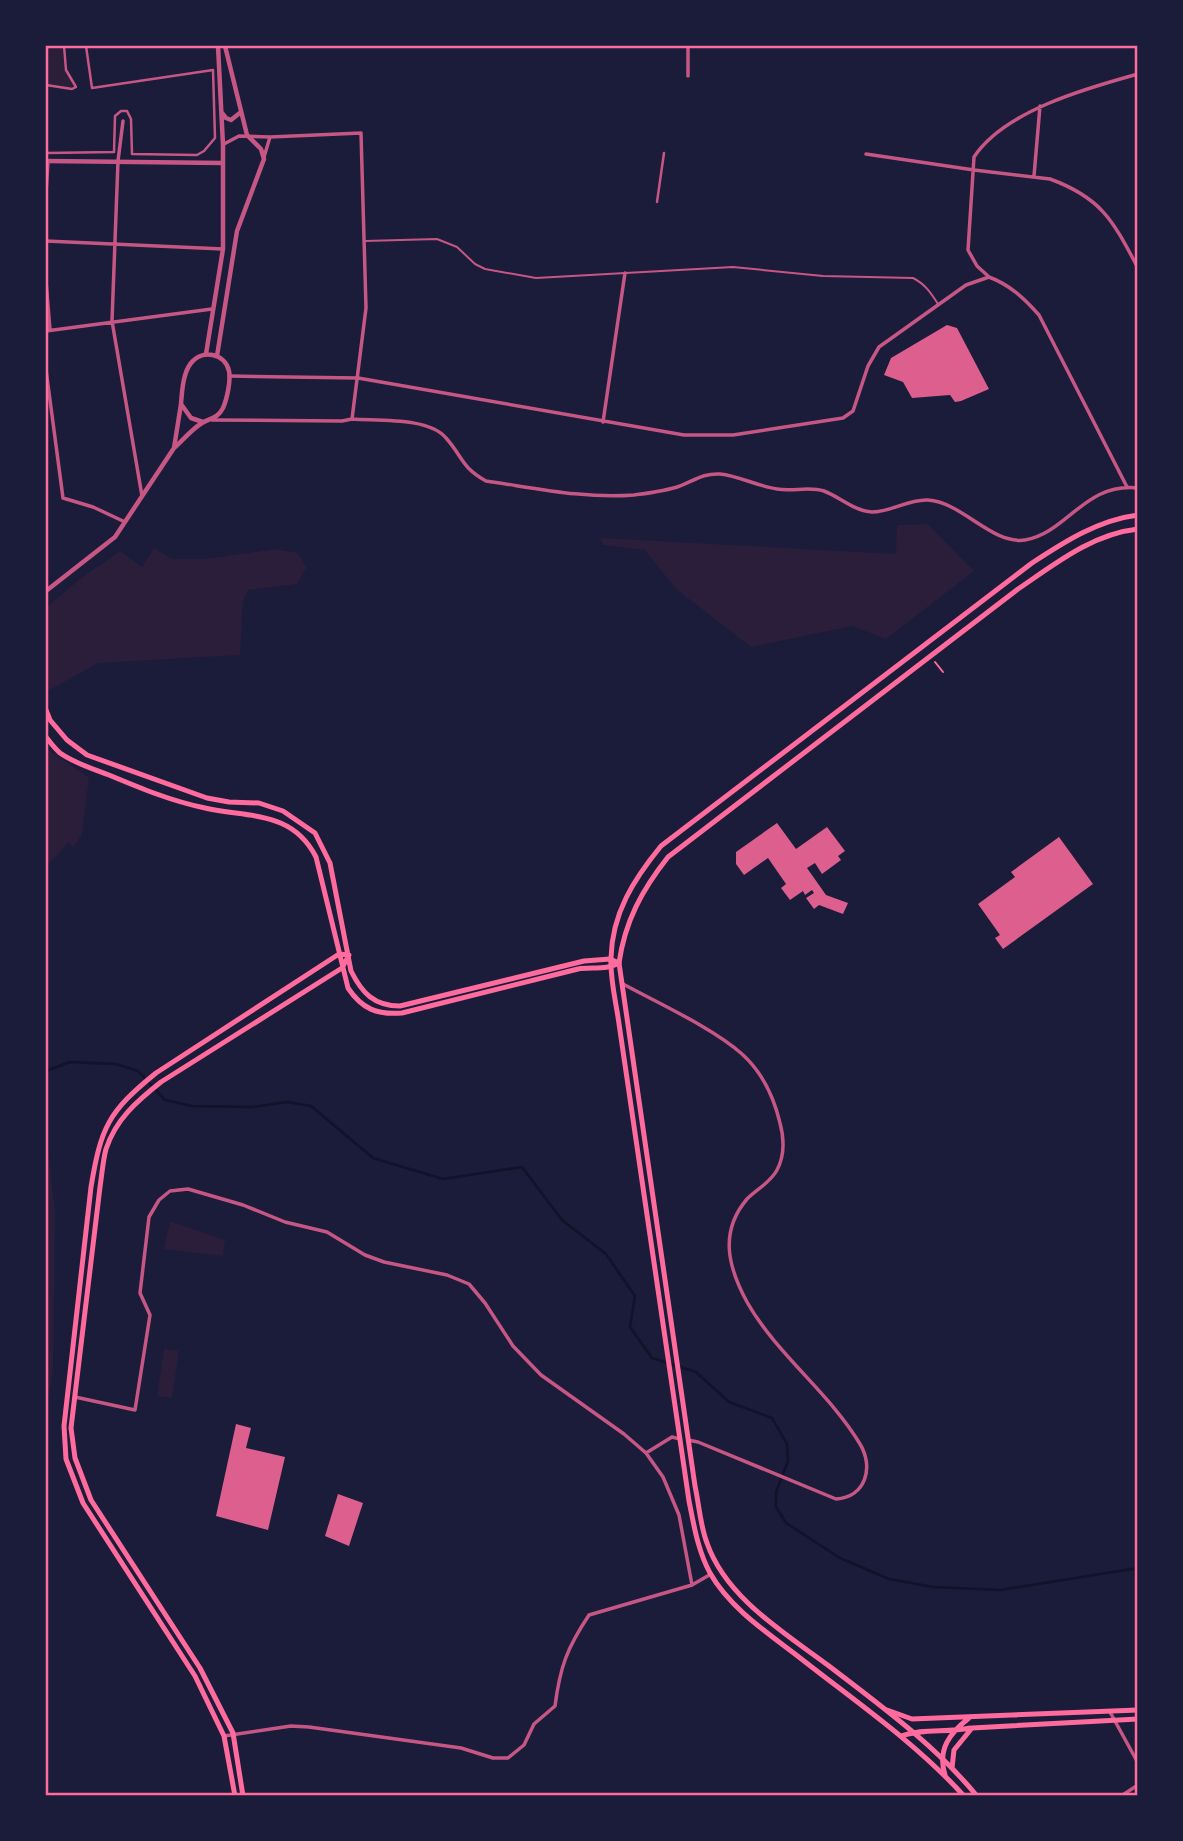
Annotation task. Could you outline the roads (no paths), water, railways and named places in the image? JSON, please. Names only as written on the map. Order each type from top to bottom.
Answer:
[{"type":"main road","points":[[964,1796],[945,1775],[901,1736],[757,1625],[731,1601],[711,1574],[698,1547],[610,959],[617,919],[626,893],[638,873],[661,846],[1032,563],[1065,541],[1101,524],[1138,516]]},
{"type":"main road","points":[[977,1796],[914,1732],[764,1616],[740,1594],[720,1568],[706,1543],[695,1486],[619,963],[622,941],[637,900],[668,857],[1018,589],[1067,556],[1105,536],[1138,529]]},
{"type":"main road","points":[[46,709],[50,720],[67,740],[87,755],[206,797],[229,802],[259,803],[283,811],[315,833],[330,863],[351,971],[359,987],[371,999],[389,1006],[400,1006],[584,961],[610,959],[619,963]]},
{"type":"main road","points":[[46,737],[59,752],[82,764],[173,800],[207,809],[261,816],[281,822],[294,831],[312,847],[316,857],[348,988],[369,1010],[402,1013],[578,969],[611,968],[619,963]]},
{"type":"main road","points":[[235,1796],[224,1736],[195,1676],[83,1503],[66,1459],[64,1426],[98,1148],[110,1118],[130,1094],[156,1073],[339,954],[349,955]]},
{"type":"main road","points":[[243,1796],[233,1733],[201,1668],[91,1500],[75,1458],[72,1427],[75,1397],[106,1150],[117,1124],[136,1102],[161,1082],[342,968],[349,955]]},
{"type":"main road","points":[[884,1709],[912,1719],[1138,1710]]},
{"type":"main road","points":[[945,1775],[942,1758],[945,1744],[951,1732],[969,1718]]},
{"type":"main road","points":[[901,1736],[914,1732],[951,1732],[972,1728],[1138,1719]]},
{"type":"main road","points":[[952,1768],[954,1750],[972,1728]]},
{"type":"street","points":[[46,85],[72,89],[76,87],[66,70],[64,46]]},
{"type":"street","points":[[46,153],[114,152],[115,116],[121,111],[127,111],[131,119],[132,154],[197,155],[215,138],[213,70],[92,88],[86,46]]},
{"type":"street","points":[[206,354],[223,248],[223,145],[218,46]]},
{"type":"street","points":[[225,46],[247,135],[261,149],[264,159]]},
{"type":"street","points":[[688,46],[688,76]]},
{"type":"street","points":[[1127,487],[1039,315],[1022,296],[1001,281],[989,277],[977,266],[968,250],[974,157],[981,147],[1040,106],[1138,74]]},
{"type":"street","points":[[1034,176],[1040,106]]},
{"type":"street","points":[[221,112],[231,120],[241,112]]},
{"type":"street","points":[[123,121],[118,161],[112,321],[142,496]]},
{"type":"street","points":[[223,145],[239,136],[247,135],[270,137],[361,133],[366,308],[352,419]]},
{"type":"street","points":[[217,356],[237,231],[270,137]]},
{"type":"street","points":[[657,202],[664,153]]},
{"type":"street","points":[[866,153],[974,170],[1034,176],[1061,183],[1093,200],[1118,231],[1138,268]]},
{"type":"street","points":[[46,193],[47,161],[223,163]]},
{"type":"street","points":[[46,241],[223,248]]},
{"type":"street","points":[[603,422],[625,273]]},
{"type":"street","points":[[229,376],[358,378],[684,435],[733,435],[843,418],[853,411],[859,401],[868,366],[879,347],[966,285],[976,279],[989,277]]},
{"type":"street","points":[[46,282],[48,330],[212,309]]},
{"type":"street","points":[[174,449],[190,364],[197,356],[206,354],[217,356],[227,365],[229,376],[223,408],[212,420]]},
{"type":"street","points":[[46,370],[62,498],[83,503],[125,522]]},
{"type":"street","points":[[181,404],[191,418],[203,422]]},
{"type":"street","points":[[46,591],[115,537],[174,449],[203,422],[212,420],[352,419],[418,424],[433,428],[446,437],[462,463],[486,481],[598,496],[663,491],[698,476],[722,474],[780,490],[810,488],[825,492],[857,509],[874,512],[914,500],[933,500],[1012,540],[1025,540],[1041,535],[1097,495],[1110,489],[1138,488]]},
{"type":"street","points":[[621,983],[743,1054],[762,1078],[775,1104],[783,1143],[779,1167],[773,1177],[748,1198],[734,1217],[729,1227],[730,1260],[743,1294],[760,1322],[860,1444],[866,1458],[866,1475],[857,1492],[849,1498],[836,1499],[698,1442],[672,1437],[646,1453]]},
{"type":"street","points":[[75,1397],[135,1410],[150,1315],[140,1293],[149,1217],[159,1200],[170,1191],[188,1189],[243,1205],[285,1222],[327,1232],[365,1255],[384,1262],[447,1275],[469,1284],[513,1346],[541,1375],[624,1434],[646,1453],[663,1478],[679,1515],[692,1585]]},
{"type":"street","points":[[224,1736],[291,1726],[309,1727],[461,1748],[493,1758],[508,1758],[524,1745],[534,1724],[555,1706],[560,1670],[573,1639],[589,1615],[692,1585],[711,1574]]},
{"type":"street","points":[[1110,1712],[1138,1763]]},
{"type":"street","points":[[1121,1796],[1138,1786]]},
{"type":"lane","points":[[365,241],[437,239],[457,247],[475,264],[485,269],[536,278],[733,267],[823,275],[913,278],[931,292],[939,305]]},
{"type":"waterway","points":[[46,1071],[70,1062],[116,1064],[138,1071],[165,1100],[192,1106],[252,1107],[287,1102],[311,1106],[373,1158],[443,1179],[522,1167],[562,1220],[606,1254],[635,1296],[630,1327],[652,1358],[696,1372],[729,1402],[772,1418],[787,1444],[788,1461],[776,1492],[776,1507],[786,1523],[840,1558],[889,1579],[933,1587],[1000,1590],[1138,1568]]}]
